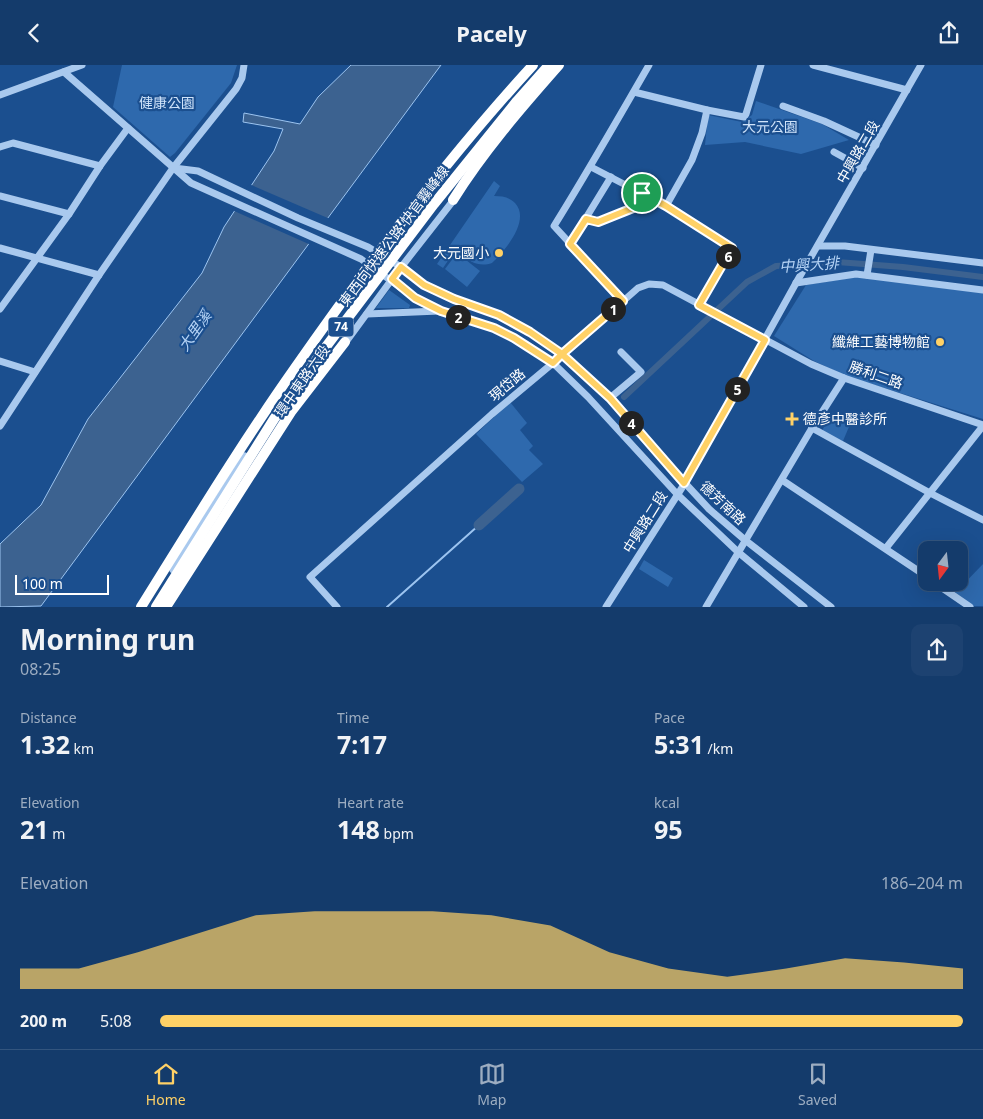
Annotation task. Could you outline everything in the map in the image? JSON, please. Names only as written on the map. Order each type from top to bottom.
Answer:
[{"type":"highway","name":"東西向快速公路 快官霧峰線","points":[[141,607],[248,437],[294,369],[422,195],[533,65]]},
{"type":"highway","name":"東西向快速公路 快官霧峰線","points":[[156,607],[274,419],[434,204],[517,101],[549,65]]},
{"type":"highway","points":[[453,200],[468,177],[523,106],[559,65]]},
{"type":"highway","points":[[168,607],[291,412],[345,342]]},
{"type":"street","points":[[0,95],[82,65]]},
{"type":"street","points":[[0,425],[99,275],[173,168],[236,89],[242,78],[244,65]]},
{"type":"street","name":"環中東路六段","points":[[151,607],[282,399],[388,259],[514,99],[544,65]]},
{"type":"street","name":"環中東路六段","points":[[345,342],[453,200],[526,109],[565,65]]},
{"type":"street","points":[[623,301],[554,226],[649,65]]},
{"type":"street","points":[[634,92],[744,117],[761,65]]},
{"type":"street","points":[[813,65],[907,90]]},
{"type":"street","name":"中興路二段","points":[[606,607],[684,483],[921,65]]},
{"type":"street","points":[[64,72],[173,168],[184,172]]},
{"type":"street","points":[[783,106],[824,121],[876,145]]},
{"type":"street","points":[[666,206],[692,160],[702,133],[707,110]]},
{"type":"street","points":[[1,306],[69,214],[100,166],[128,128]]},
{"type":"street","points":[[0,147],[13,143],[100,166]]},
{"type":"street","points":[[834,152],[863,168]]},
{"type":"street","points":[[590,167],[666,206],[732,248],[699,305]]},
{"type":"street","name":"德芳南路","points":[[184,172],[205,175],[368,247],[401,267],[424,285],[454,299],[499,315],[530,332],[562,354],[610,398],[709,509],[745,540],[831,607]]},
{"type":"street","name":"德芳南路","points":[[184,172],[191,183],[361,259],[392,279],[415,298],[441,311],[494,328],[514,338],[553,363],[588,397],[677,495],[738,552],[804,607]]},
{"type":"street","points":[[570,244],[610,177]]},
{"type":"street","points":[[586,219],[598,222],[633,208],[642,193]]},
{"type":"street","points":[[0,196],[69,214]]},
{"type":"street","points":[[817,248],[845,246],[983,263]]},
{"type":"street","points":[[0,248],[99,275]]},
{"type":"street","points":[[867,275],[870,250]]},
{"type":"street","points":[[796,283],[856,274],[983,290]]},
{"type":"street","name":"現岱路","points":[[337,607],[310,577],[492,414],[638,288],[657,283],[663,285],[765,340]]},
{"type":"street","points":[[366,314],[441,311]]},
{"type":"street","name":"勝利二路","points":[[765,340],[811,364],[844,378],[983,425]]},
{"type":"street","points":[[610,398],[641,372],[621,352]]},
{"type":"street","points":[[0,361],[35,372]]},
{"type":"street","points":[[706,607],[812,428],[844,378]]},
{"type":"street","points":[[886,548],[983,425]]},
{"type":"street","points":[[812,428],[983,520]]},
{"type":"street","points":[[782,480],[918,570]]},
{"type":"street","points":[[947,591],[970,607]]},
{"type":"green space","name":"健康公園","points":[[122,65],[237,65],[231,83],[170,157],[113,107]]},
{"type":"green space","name":"大元公園","points":[[756,101],[822,124],[849,140],[801,154],[745,142],[705,145],[708,115],[742,122],[752,115]]},
{"type":"green space","points":[[494,181],[500,186],[494,196],[510,199],[519,210],[520,218],[514,235],[492,263],[476,264],[472,262],[467,259],[458,246],[443,268],[437,264]]},
{"type":"green space","points":[[457,253],[480,271],[467,287],[445,269]]},
{"type":"green space","points":[[856,277],[983,293],[983,419],[846,376],[814,361],[774,336],[806,285]]},
{"type":"green space","points":[[389,290],[410,305],[409,308],[376,308]]},
{"type":"green space","points":[[510,402],[527,423],[520,430],[533,446],[529,450],[543,464],[522,482],[476,434]]},
{"type":"green space","points":[[831,412],[851,422],[843,441],[822,431]]},
{"type":"green space","points":[[644,560],[673,578],[668,587],[639,569]]},
{"type":"green space","points":[[983,564],[983,606],[974,606],[955,593],[957,591],[968,591],[968,580]]},
{"type":"water","name":"大里溪","points":[[351,65],[441,65],[41,606],[0,607],[0,544],[41,505],[88,419],[202,273],[224,227],[274,151],[283,129],[243,122],[244,113],[300,124],[318,97]]},
{"type":"pier","points":[[249,184],[330,219],[311,245],[232,210]]},
{"type":"waterway","name":"中興大排","points":[[624,397],[747,282],[776,266],[837,262],[903,267],[983,277]]},
{"type":"waterway","points":[[479,525],[519,489]]},
{"type":"waterway","points":[[387,607],[479,525]]},
{"type":"place","name":"大元國小","points":[[499,253]]},
{"type":"place","name":"纖維工藝博物館","points":[[940,342]]},
{"type":"place","name":"德彥中醫診所","points":[[792,419]]},
{"type":"route","points":[[642,193],[633,208],[598,222],[586,219],[570,244],[623,301],[562,354],[553,363],[514,338],[494,328],[441,311],[415,298],[392,279],[401,267],[424,285],[454,299],[499,315],[540,338],[562,354],[610,398],[684,483],[765,340],[699,305],[732,248],[642,193]]}]
